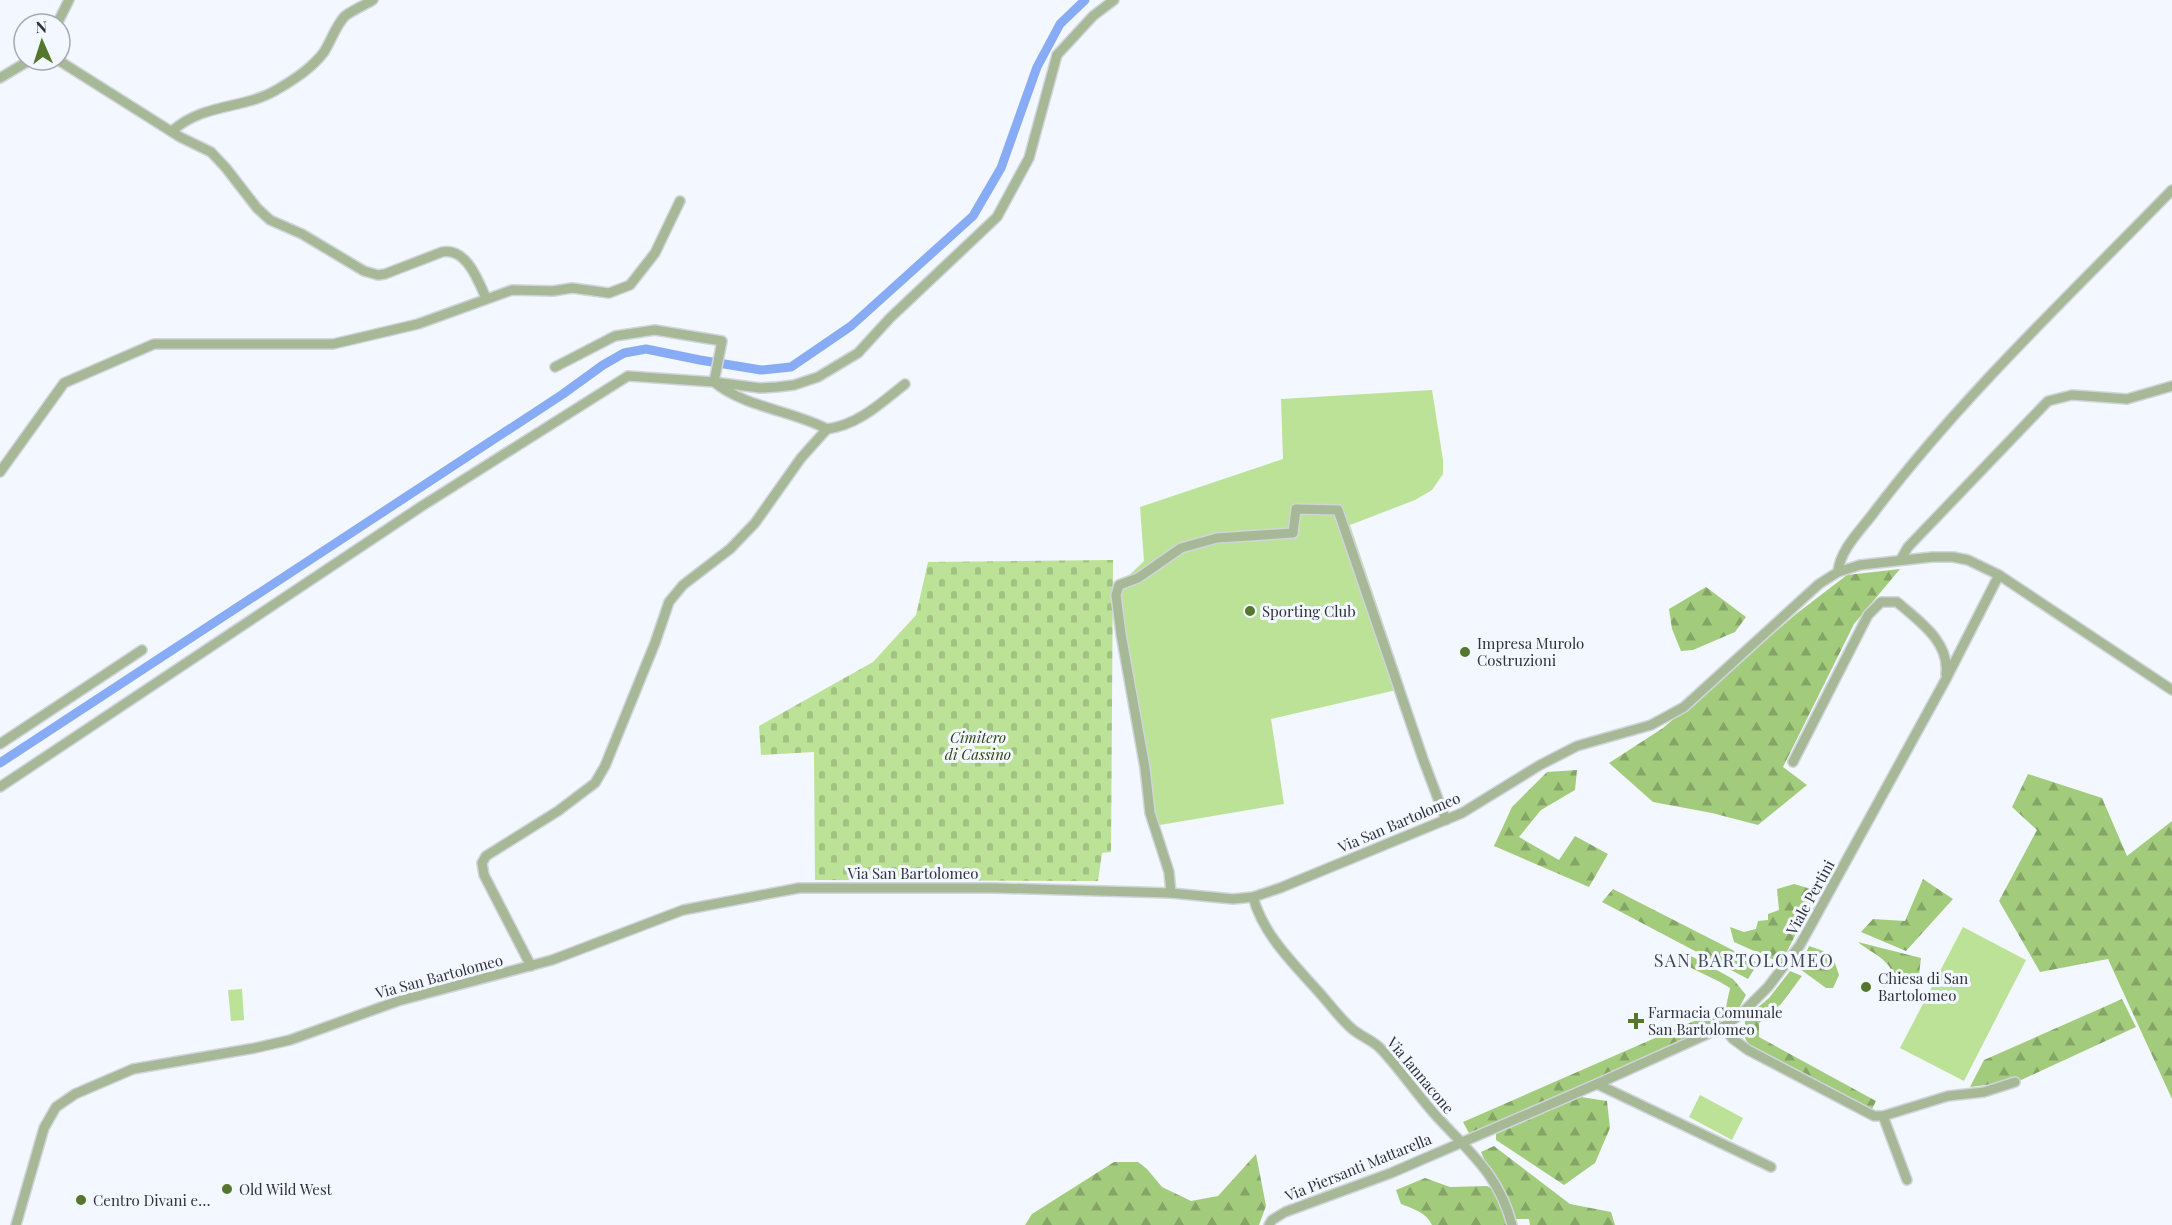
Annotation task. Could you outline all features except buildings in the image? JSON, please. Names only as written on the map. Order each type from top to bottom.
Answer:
[{"type":"street","points":[[172,131],[182,122],[204,111],[249,101],[276,91],[313,64],[345,17],[373,0]]},
{"type":"street","points":[[0,787],[422,506],[628,376],[714,382],[760,388],[794,385],[819,377],[858,352],[890,318],[997,217],[1029,159],[1057,56],[1093,16],[1114,0]]},
{"type":"street","points":[[72,69],[180,137],[211,152],[257,208],[270,220],[302,234],[364,271],[378,275],[442,252],[453,251],[462,256],[486,298]]},
{"type":"street","points":[[2172,190],[1913,460],[1846,548],[1838,565],[1838,572],[1860,565],[1901,559],[1953,557],[1968,560],[1999,575],[2172,690]]},
{"type":"street","points":[[0,471],[64,383],[154,344],[333,344],[418,324],[519,288],[553,291],[572,288],[609,293],[630,285],[655,253],[680,201]]},
{"type":"street","points":[[555,367],[615,336],[655,330],[722,341],[714,382]]},
{"type":"street","points":[[714,382],[728,393],[811,421],[827,429],[839,428],[869,413],[905,384]]},
{"type":"street","points":[[1901,559],[1908,547],[2048,401],[2072,395],[2127,399],[2172,386]]},
{"type":"street","points":[[531,966],[484,875],[482,863],[486,856],[558,811],[595,783],[605,766],[655,643],[669,602],[683,585],[730,549],[755,523],[801,458],[827,429]]},
{"type":"street","points":[[1171,893],[1169,872],[1150,813],[1145,768],[1121,634],[1116,595],[1119,585],[1138,578],[1181,548],[1216,538],[1293,532],[1296,509],[1338,510],[1446,820]]},
{"type":"street","name":"Via San Bartolomeo","points":[[16,1225],[44,1128],[56,1107],[75,1094],[134,1070],[290,1040],[398,1001],[552,960],[683,910],[799,888],[995,888],[1171,893],[1214,899],[1252,897],[1289,885],[1462,813],[1540,765],[1578,746],[1652,725],[1684,706],[1819,584],[1838,572]]},
{"type":"street","name":"Viale Pertini","points":[[1461,1141],[1597,1084],[1723,1026],[1741,1014],[1768,987],[1800,945],[1946,679],[1999,575]]},
{"type":"street","points":[[1793,762],[1868,615],[1881,602],[1897,602],[1937,639],[1948,661],[1946,679]]},
{"type":"street","points":[[0,744],[142,650]]},
{"type":"street","name":"Via Iannacone","points":[[1252,897],[1262,922],[1278,946],[1351,1028],[1379,1047],[1407,1077],[1434,1114],[1461,1141],[1501,1192],[1512,1225]]},
{"type":"street","points":[[1723,1026],[1733,1039],[1748,1050],[1874,1116],[1883,1116],[1948,1096],[1984,1092],[2015,1082]]},
{"type":"street","points":[[1597,1084],[1771,1167]]},
{"type":"street","points":[[1883,1116],[1907,1180]]},
{"type":"street","name":"Via Piersanti Mattarella","points":[[1269,1225],[1272,1220],[1285,1212],[1350,1190],[1461,1141]]},
{"type":"green space","name":"Sporting Club","points":[[1432,390],[1443,460],[1443,474],[1432,490],[1415,500],[1350,525],[1405,688],[1271,719],[1284,804],[1154,826],[1119,585],[1144,561],[1140,507],[1283,459],[1281,399]]},
{"type":"green space","name":"Cimitero di Cassino","points":[[1113,560],[1111,852],[1102,853],[1098,881],[815,880],[814,752],[761,755],[759,726],[873,662],[916,615],[928,562]]},
{"type":"green space","points":[[1900,569],[1854,624],[1783,767],[1807,785],[1758,825],[1712,813],[1653,802],[1609,763],[1663,728],[1796,614],[1847,575]]},
{"type":"green space","points":[[1706,587],[1746,617],[1735,632],[1693,650],[1681,651],[1672,629],[1669,609]]},
{"type":"green space","points":[[1577,770],[1575,790],[1541,810],[1519,837],[1559,860],[1575,836],[1608,854],[1589,887],[1494,846],[1512,807],[1547,772]]},
{"type":"green space","points":[[2028,774],[2102,798],[2127,856],[2172,821],[2172,1099],[2108,959],[2040,972],[1999,901],[2037,830],[2012,807]]},
{"type":"green space","points":[[1923,879],[1953,899],[1906,951],[1861,932],[1873,919],[1905,921]]},
{"type":"green space","points":[[1794,884],[1818,891],[1781,963],[1734,942],[1730,927],[1744,932],[1756,929],[1758,921],[1768,920],[1768,914],[1779,910],[1777,889]]},
{"type":"green space","points":[[1613,889],[1758,963],[1748,979],[1602,902]]},
{"type":"green space","points":[[1963,927],[2026,960],[1964,1081],[1900,1048]]},
{"type":"green space","points":[[1858,942],[1921,958],[1919,975],[1893,973],[1882,959]]},
{"type":"green space","points":[[1809,946],[1832,954],[1839,975],[1833,988],[1826,988],[1800,969]]},
{"type":"green space","points":[[1682,951],[1733,979],[1746,995],[1737,1012],[1714,1026],[1470,1135],[1463,1122],[1726,1007],[1730,988],[1677,961]]},
{"type":"green space","points":[[1790,971],[1802,976],[1781,1004],[1759,1023],[1759,1037],[1876,1101],[1871,1111],[1749,1045],[1745,1038],[1745,1018],[1769,998]]},
{"type":"green space","points":[[242,989],[244,1020],[231,1021],[228,990]]},
{"type":"green space","points":[[2122,999],[2136,1027],[2019,1081],[1970,1087],[1984,1060]]},
{"type":"green space","points":[[1700,1095],[1743,1118],[1732,1140],[1689,1117]]},
{"type":"green space","points":[[1581,1097],[1607,1101],[1610,1128],[1595,1163],[1564,1185],[1496,1140],[1496,1134]]},
{"type":"green space","points":[[1494,1146],[1570,1204],[1611,1212],[1615,1225],[1530,1225],[1529,1219],[1516,1219],[1498,1180],[1481,1152]]},
{"type":"green space","points":[[1256,1154],[1266,1206],[1259,1225],[1025,1225],[1032,1214],[1114,1162],[1138,1162],[1162,1187],[1191,1201],[1218,1196]]},
{"type":"green space","points":[[1425,1178],[1450,1187],[1487,1186],[1495,1190],[1507,1225],[1432,1225],[1423,1214],[1401,1204],[1396,1190]]},
{"type":"waterway","points":[[0,763],[624,353],[646,349],[761,370],[791,367],[851,326],[973,216],[1001,168],[1037,67],[1060,24],[1085,0]]},
{"type":"place","name":"Sporting Club","points":[[1250,611]]},
{"type":"place","name":"Impresa Murolo Costruzioni","points":[[1465,652]]},
{"type":"place","name":"Chiesa di San Bartolomeo","points":[[1866,987]]},
{"type":"place","name":"Farmacia Comunale San Bartolomeo","points":[[1636,1021]]},
{"type":"place","name":"Old Wild West","points":[[227,1189]]},
{"type":"place","name":"Centro Divani e…","points":[[81,1200]]},
{"type":"district","name":"SAN BARTOLOMEO","points":[[1744,960]]}]
